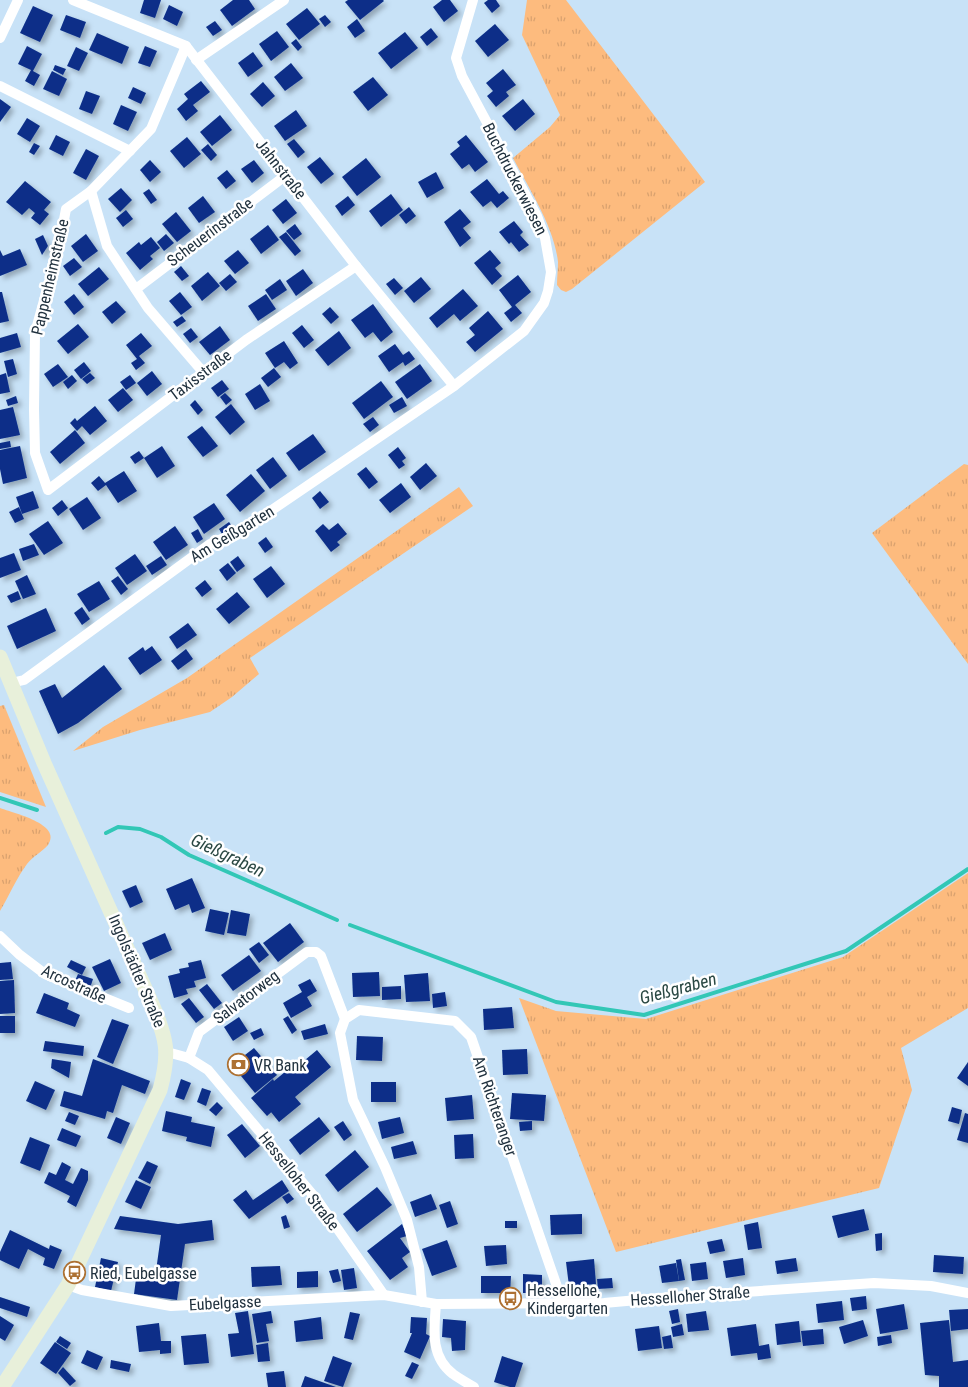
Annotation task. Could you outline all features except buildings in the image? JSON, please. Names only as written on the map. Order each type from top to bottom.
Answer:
[{"type":"main road","name":"Ingolstädter Straße","points":[[0,658],[44,763],[152,1004],[165,1039],[167,1052],[166,1068],[160,1090],[68,1285],[2,1387]]},
{"type":"street","points":[[0,38],[18,0]]},
{"type":"street","points":[[73,0],[186,46]]},
{"type":"street","points":[[196,60],[284,0]]},
{"type":"street","name":"Buchdruckerwiesen","points":[[454,386],[524,331],[544,303],[551,272],[545,238],[536,216],[462,76],[456,58],[474,0]]},
{"type":"street","name":"Jahnstraße","points":[[186,46],[285,176],[454,386]]},
{"type":"street","name":"Pappenheimstraße","points":[[48,490],[35,453],[35,333],[59,246],[66,209],[91,191],[151,129],[186,46]]},
{"type":"street","points":[[0,86],[130,151]]},
{"type":"street","name":"Scheuerinstraße","points":[[136,289],[285,176]]},
{"type":"street","points":[[91,191],[107,246],[148,308],[203,372]]},
{"type":"street","name":"Taxisstraße","points":[[48,490],[246,340],[356,266]]},
{"type":"street","name":"Am Geißgarten","points":[[11,683],[24,680],[210,544],[244,529],[454,386]]},
{"type":"street","name":"Arcostraße","points":[[0,936],[45,974],[129,1008]]},
{"type":"street","name":"Salvatorweg","points":[[189,1058],[199,1032],[307,952],[316,952],[322,956],[344,1019]]},
{"type":"street","name":"Am Richteranger","points":[[344,1019],[358,1010],[455,1022],[471,1038],[563,1304]]},
{"type":"street","points":[[344,1019],[340,1033],[353,1100],[385,1167],[407,1220],[419,1267],[422,1302]]},
{"type":"street","name":"Hesselloher Straße","points":[[167,1052],[189,1058],[208,1070],[318,1201],[384,1295],[436,1304],[604,1303],[874,1283],[931,1286],[968,1293]]},
{"type":"street","name":"Eubelgasse","points":[[68,1285],[82,1290],[171,1306],[384,1295]]},
{"type":"street","points":[[436,1304],[434,1334],[438,1357],[452,1373],[474,1387]]},
{"type":"green space","points":[[527,0],[566,0],[705,182],[566,292],[557,285],[558,262],[552,235],[513,158],[550,127],[560,115],[522,35]]},
{"type":"green space","points":[[964,464],[968,465],[968,664],[872,533]]},
{"type":"green space","points":[[459,487],[473,506],[250,658],[259,674],[232,697],[210,712],[140,730],[73,751],[103,727],[187,678]]},
{"type":"green space","points":[[4,705],[46,807],[0,792],[0,706]]},
{"type":"green space","points":[[0,808],[25,816],[43,825],[49,831],[51,838],[48,845],[29,861],[23,869],[0,911]]},
{"type":"green space","points":[[968,873],[968,1008],[901,1048],[912,1090],[879,1188],[616,1252],[519,998],[556,1011],[646,1019],[843,957]]},
{"type":"waterway","name":"Gießgraben","points":[[0,798],[37,810]]},
{"type":"waterway","name":"Gießgraben","points":[[106,833],[118,827],[140,829],[161,837],[189,855],[337,920]]},
{"type":"waterway","name":"Gießgraben","points":[[350,925],[556,1002],[644,1015],[846,951],[968,869]]},
{"type":"place","name":"VR Bank","points":[[238,1065]]},
{"type":"place","name":"Ried, Eubelgasse","points":[[74,1273]]},
{"type":"place","name":"Hessellohe, Kindergarten","points":[[511,1299]]}]
